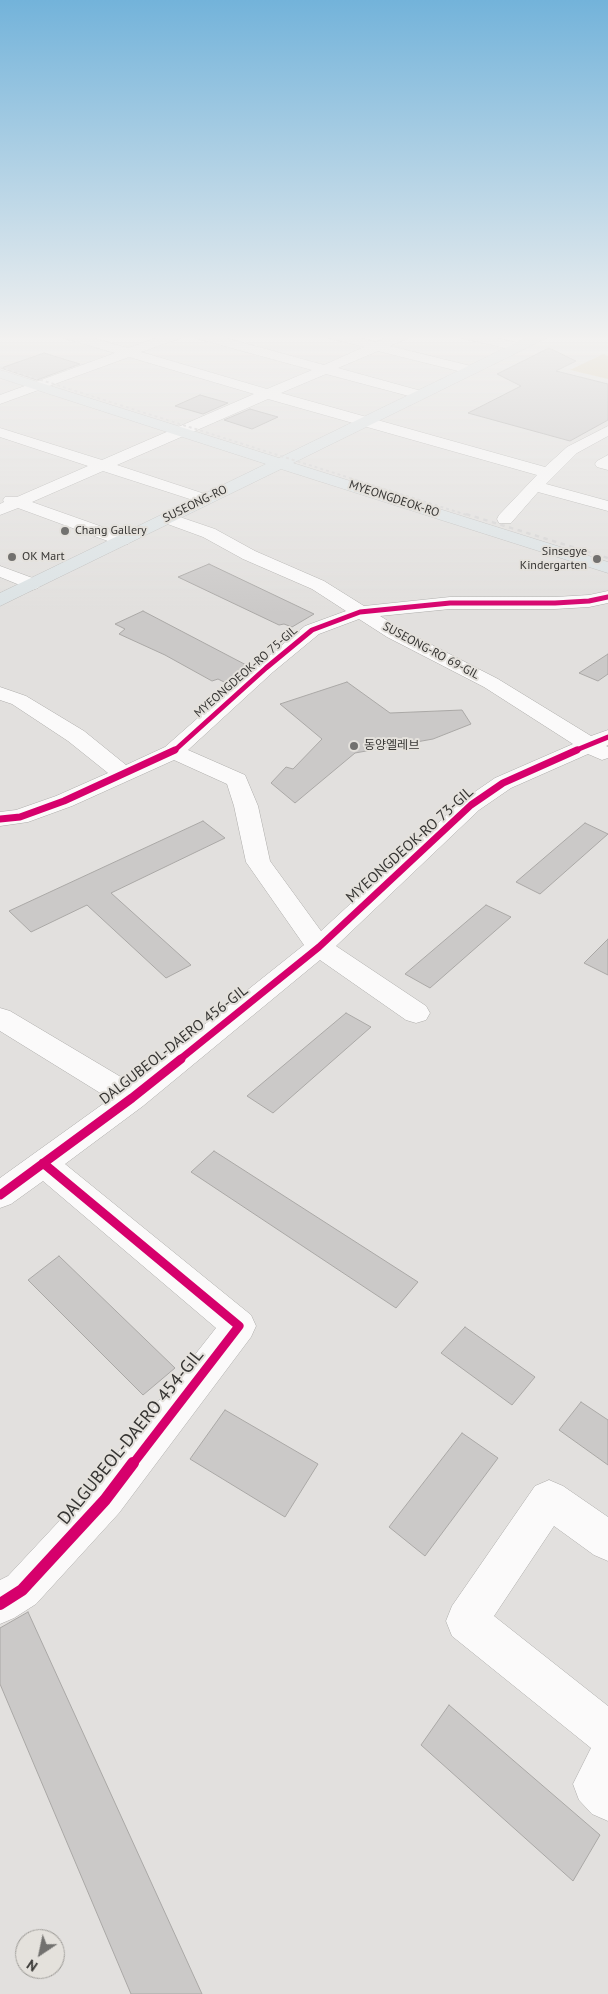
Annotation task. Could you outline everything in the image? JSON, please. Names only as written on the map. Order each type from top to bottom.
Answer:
[{"type":"main road","name":"MYEONGDEOK-RO","points":[[169,428],[608,568]]},
{"type":"main road","name":"MYEONGDEOK-RO","points":[[211,428],[608,552]]},
{"type":"main road","name":"SUSEONG-RO","points":[[0,600],[351,428]]},
{"type":"street","points":[[0,510],[189,428]]},
{"type":"street","points":[[385,428],[548,473]]},
{"type":"street","points":[[505,519],[572,450],[608,430]]},
{"type":"street","points":[[0,432],[205,499]]},
{"type":"street","points":[[544,454],[562,459]]},
{"type":"street","points":[[608,460],[603,464],[608,465]]},
{"type":"street","points":[[535,486],[608,506]]},
{"type":"street","points":[[0,496],[122,540]]},
{"type":"street","name":"SUSEONG-RO 69-GIL","points":[[168,518],[209,533],[249,555],[318,585],[394,633],[491,683],[602,746]]},
{"type":"street","points":[[0,572],[32,584]]},
{"type":"street","name":"MYEONGDEOK-RO 75-GIL","points":[[0,820],[20,817],[64,801],[173,752],[266,668],[312,630],[360,612],[450,603],[555,603],[589,601],[608,597]]},
{"type":"street","points":[[0,693],[18,700],[76,736],[124,774]]},
{"type":"street","name":"MYEONGDEOK-RO 73-GIL","points":[[319,946],[471,805],[503,783],[528,770],[548,761],[602,746]]},
{"type":"street","points":[[173,752],[237,780],[246,806],[258,862],[319,946],[416,1014]]},
{"type":"street","name":"DALGUBEOL-DAERO 456-GIL","points":[[0,1195],[132,1098],[319,946]]},
{"type":"street","name":"DALGUBEOL-DAERO 456-GIL","points":[[0,1018],[132,1098]]},
{"type":"street","name":"DALGUBEOL-DAERO 454-GIL","points":[[0,1604],[22,1590],[105,1500],[239,1326],[43,1163]]},
{"type":"street","points":[[608,1541],[549,1499],[467,1621],[608,1734]]},
{"type":"street","points":[[608,1762],[595,1784],[608,1798]]},
{"type":"building","points":[[523,428],[593,428],[570,441]]},
{"type":"building","points":[[209,564],[314,614],[292,627],[284,624],[279,625],[178,577]]},
{"type":"building","points":[[143,611],[250,667],[226,683],[218,679],[212,681],[165,655],[119,634],[125,629],[115,624]]},
{"type":"building","points":[[608,654],[608,674],[598,681],[579,673]]},
{"type":"building","name":"동양엘레브","points":[[347,682],[390,713],[462,710],[471,724],[433,739],[355,753],[295,803],[271,783],[286,767],[293,769],[322,739],[280,704]]},
{"type":"building","points":[[203,821],[225,838],[111,893],[191,965],[166,978],[87,905],[31,932],[9,911]]},
{"type":"building","points":[[585,823],[608,834],[540,894],[516,882]]},
{"type":"building","points":[[486,905],[511,917],[430,988],[405,974]]},
{"type":"building","points":[[608,939],[608,975],[584,963]]},
{"type":"building","points":[[346,1013],[371,1027],[273,1113],[247,1096]]},
{"type":"building","points":[[214,1151],[418,1282],[396,1308],[191,1172]]},
{"type":"building","points":[[59,1256],[175,1368],[143,1395],[28,1280]]},
{"type":"building","points":[[465,1327],[535,1377],[512,1405],[441,1353]]},
{"type":"building","points":[[581,1402],[608,1420],[608,1465],[559,1430]]},
{"type":"building","points":[[225,1410],[318,1464],[285,1517],[190,1459]]},
{"type":"building","points":[[462,1433],[498,1458],[425,1556],[389,1527]]},
{"type":"building","points":[[28,1612],[202,1994],[131,1994],[0,1684],[0,1628]]},
{"type":"building","points":[[449,1705],[600,1835],[573,1881],[421,1745]]},
{"type":"railway","points":[[193,428],[470,516]]},
{"type":"railway","points":[[466,514],[608,558]]},
{"type":"cycle path","points":[[0,819],[20,817],[64,801],[173,752],[266,668],[312,630],[332,622],[360,612],[450,603],[555,603],[589,601],[608,597]]},
{"type":"cycle path","points":[[0,1195],[132,1098],[319,947],[471,805],[503,783],[608,737]]},
{"type":"cycle path","points":[[0,1604],[22,1590],[105,1500],[239,1326],[43,1163]]},
{"type":"place","name":"Chang Gallery","points":[[65,531]]},
{"type":"place","name":"OK Mart","points":[[12,557]]},
{"type":"place","name":"Sinsegye Kindergarten","points":[[597,559]]},
{"type":"place","name":"동양엘레브","points":[[354,746]]}]
